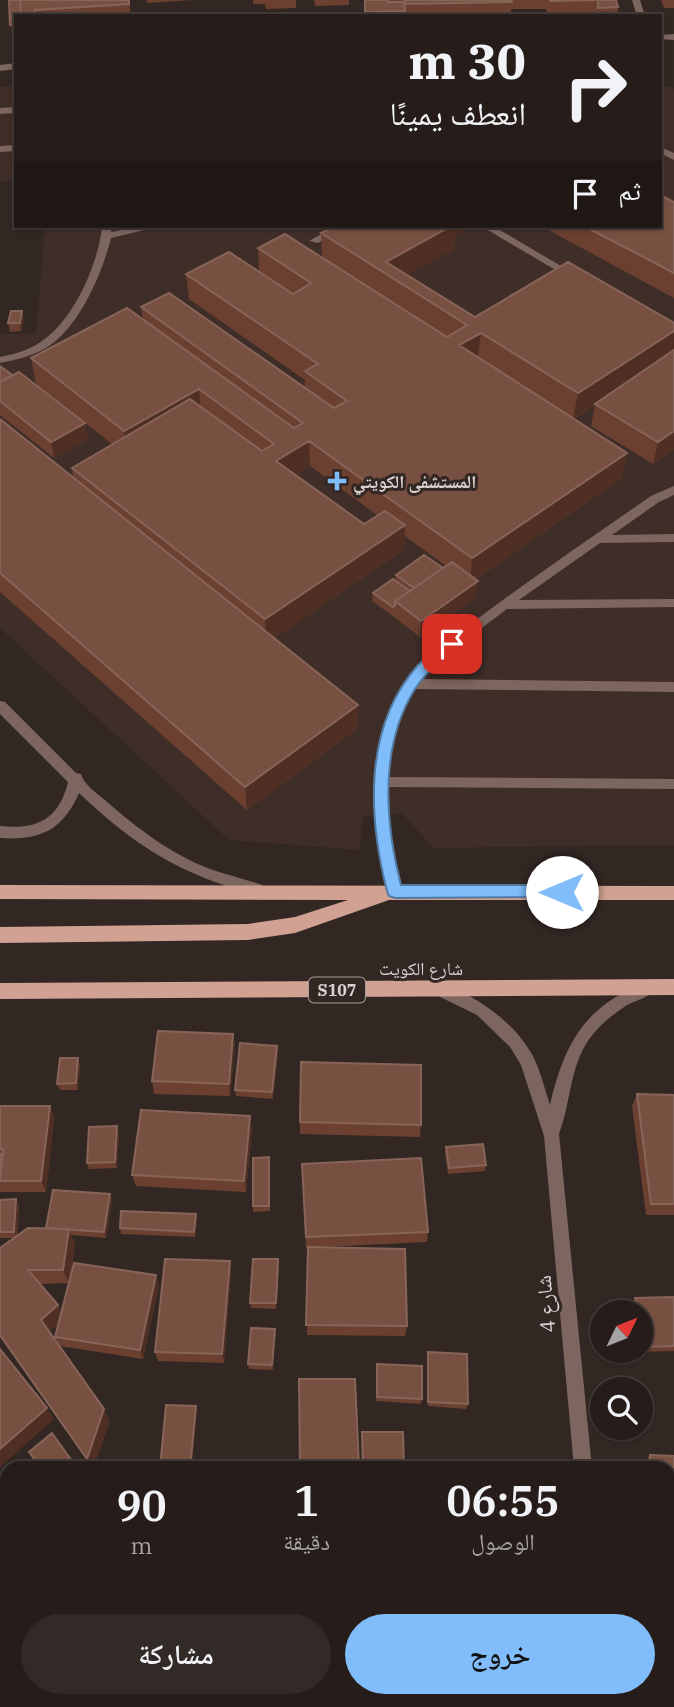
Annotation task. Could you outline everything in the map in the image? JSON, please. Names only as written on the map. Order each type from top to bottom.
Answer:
[{"type":"main road","points":[[0,882],[78,892]]},
{"type":"main road","points":[[0,935],[248,932],[295,925],[395,891]]},
{"type":"main road","points":[[0,892],[674,893]]},
{"type":"main road","name":"شارع الكويت","points":[[0,991],[674,987]]},
{"type":"street","points":[[0,360],[26,354],[54,337],[96,271],[107,231],[136,228]]},
{"type":"street","points":[[314,241],[339,228]]},
{"type":"street","points":[[489,228],[580,280]]},
{"type":"street","points":[[395,891],[385,853],[380,815],[382,782],[384,760],[397,708],[411,684],[429,663],[505,605],[655,499],[674,489]]},
{"type":"street","points":[[598,539],[674,538]]},
{"type":"street","points":[[505,605],[674,603]]},
{"type":"street","points":[[411,684],[674,687]]},
{"type":"street","points":[[0,706],[126,827],[156,849],[189,867],[265,892]]},
{"type":"street","points":[[0,832],[15,834],[39,829],[60,816],[72,799],[76,778]]},
{"type":"street","points":[[382,782],[674,783]]},
{"type":"street","name":"شارع 4","points":[[552,1136],[566,1064],[577,1043],[608,1009],[650,988]]},
{"type":"street","name":"شارع 4","points":[[440,989],[482,1010],[515,1042],[528,1062],[552,1136],[582,1461]]},
{"type":"shaded area","points":[[14,85],[14,181],[0,181],[0,87]]},
{"type":"shaded area","name":"المستشفى الكويتي","points":[[662,87],[673,87],[674,845],[433,848],[403,814],[363,816],[360,850],[229,840],[0,628],[0,334],[36,334],[45,228],[662,228]]},
{"type":"building","points":[[9,0],[20,0],[21,14],[14,14],[14,25],[10,25]]},
{"type":"building","points":[[20,0],[129,0],[129,4],[35,10],[35,14],[21,14]]},
{"type":"building","points":[[365,0],[404,2],[405,11],[365,12]]},
{"type":"building","points":[[405,0],[511,0],[512,2],[405,4]]},
{"type":"building","points":[[598,0],[616,0],[618,7],[598,8]]},
{"type":"building","points":[[662,196],[674,202],[674,273],[588,228],[662,228]]},
{"type":"building","points":[[332,228],[447,228],[386,262],[475,317],[568,262],[674,323],[674,331],[578,393],[481,333],[459,345],[627,453],[472,558],[309,441],[276,461],[364,524],[385,511],[405,525],[265,619],[72,468],[190,399],[262,451],[274,444],[199,389],[124,431],[31,358],[127,308],[294,428],[303,423],[141,307],[169,293],[334,408],[347,401],[305,371],[318,364],[186,274],[229,252],[293,294],[311,283],[258,248],[285,234],[447,337],[467,325],[321,233]]},
{"type":"building","points":[[11,311],[22,311],[20,323],[8,323]]},
{"type":"building","points":[[674,350],[674,431],[658,442],[595,404]]},
{"type":"building","points":[[0,366],[12,375],[0,382]]},
{"type":"building","points":[[19,372],[85,423],[51,442],[0,401],[0,382]]},
{"type":"building","points":[[0,419],[358,705],[245,787],[0,573]]},
{"type":"building","points":[[424,555],[443,568],[414,588],[396,575]]},
{"type":"building","points":[[452,562],[478,581],[421,621],[395,601]]},
{"type":"building","points":[[393,579],[410,591],[395,601],[393,607],[373,593]]},
{"type":"building","points":[[158,1031],[233,1034],[229,1084],[152,1081]]},
{"type":"building","points":[[240,1043],[277,1046],[272,1092],[235,1090]]},
{"type":"building","points":[[60,1058],[78,1058],[76,1083],[57,1084]]},
{"type":"building","points":[[301,1062],[421,1065],[421,1125],[300,1122]]},
{"type":"building","points":[[637,1094],[674,1095],[674,1204],[651,1204]]},
{"type":"building","points":[[0,1106],[50,1106],[41,1181],[0,1181],[3,1149],[0,1149]]},
{"type":"building","points":[[141,1110],[250,1116],[244,1181],[132,1175]]},
{"type":"building","points":[[117,1126],[115,1162],[87,1163],[89,1127]]},
{"type":"building","points":[[483,1144],[486,1165],[449,1168],[446,1147]]},
{"type":"building","points":[[0,1154],[3,1154],[0,1176]]},
{"type":"building","points":[[269,1157],[269,1206],[253,1206],[253,1158]]},
{"type":"building","points":[[421,1158],[428,1232],[306,1237],[302,1164]]},
{"type":"building","points":[[53,1190],[110,1194],[104,1232],[46,1228]]},
{"type":"building","points":[[16,1199],[14,1232],[0,1232],[0,1200]]},
{"type":"building","points":[[121,1211],[196,1214],[194,1232],[120,1228]]},
{"type":"building","points":[[28,1228],[69,1229],[63,1270],[28,1270],[58,1305],[41,1320],[104,1409],[87,1459],[0,1335],[0,1248]]},
{"type":"building","points":[[308,1247],[405,1249],[407,1326],[306,1325]]},
{"type":"building","points":[[165,1259],[230,1261],[222,1354],[155,1352]]},
{"type":"building","points":[[253,1259],[278,1259],[276,1303],[250,1303]]},
{"type":"building","points":[[74,1263],[156,1275],[140,1350],[55,1337]]},
{"type":"building","points":[[674,1297],[674,1346],[653,1347],[653,1300],[635,1298]]},
{"type":"building","points":[[251,1328],[275,1329],[272,1365],[248,1364]]},
{"type":"building","points":[[0,1349],[47,1408],[0,1449]]},
{"type":"building","points":[[428,1352],[467,1354],[468,1404],[428,1402]]},
{"type":"building","points":[[377,1364],[422,1366],[422,1399],[377,1397]]},
{"type":"building","points":[[299,1379],[355,1379],[359,1461],[300,1461]]},
{"type":"building","points":[[166,1405],[196,1406],[191,1461],[161,1461]]},
{"type":"building","points":[[362,1432],[403,1432],[404,1461],[363,1461]]},
{"type":"building","points":[[52,1433],[72,1461],[36,1461],[29,1452]]},
{"type":"building","points":[[650,1455],[674,1456],[674,1461],[650,1461]]},
{"type":"place","name":"المستشفى الكويتي","points":[[337,481]]},
{"type":"route","points":[[452,644],[429,663],[411,684],[397,708],[389,735],[384,760],[380,815],[385,853],[395,891],[562,892]]}]
